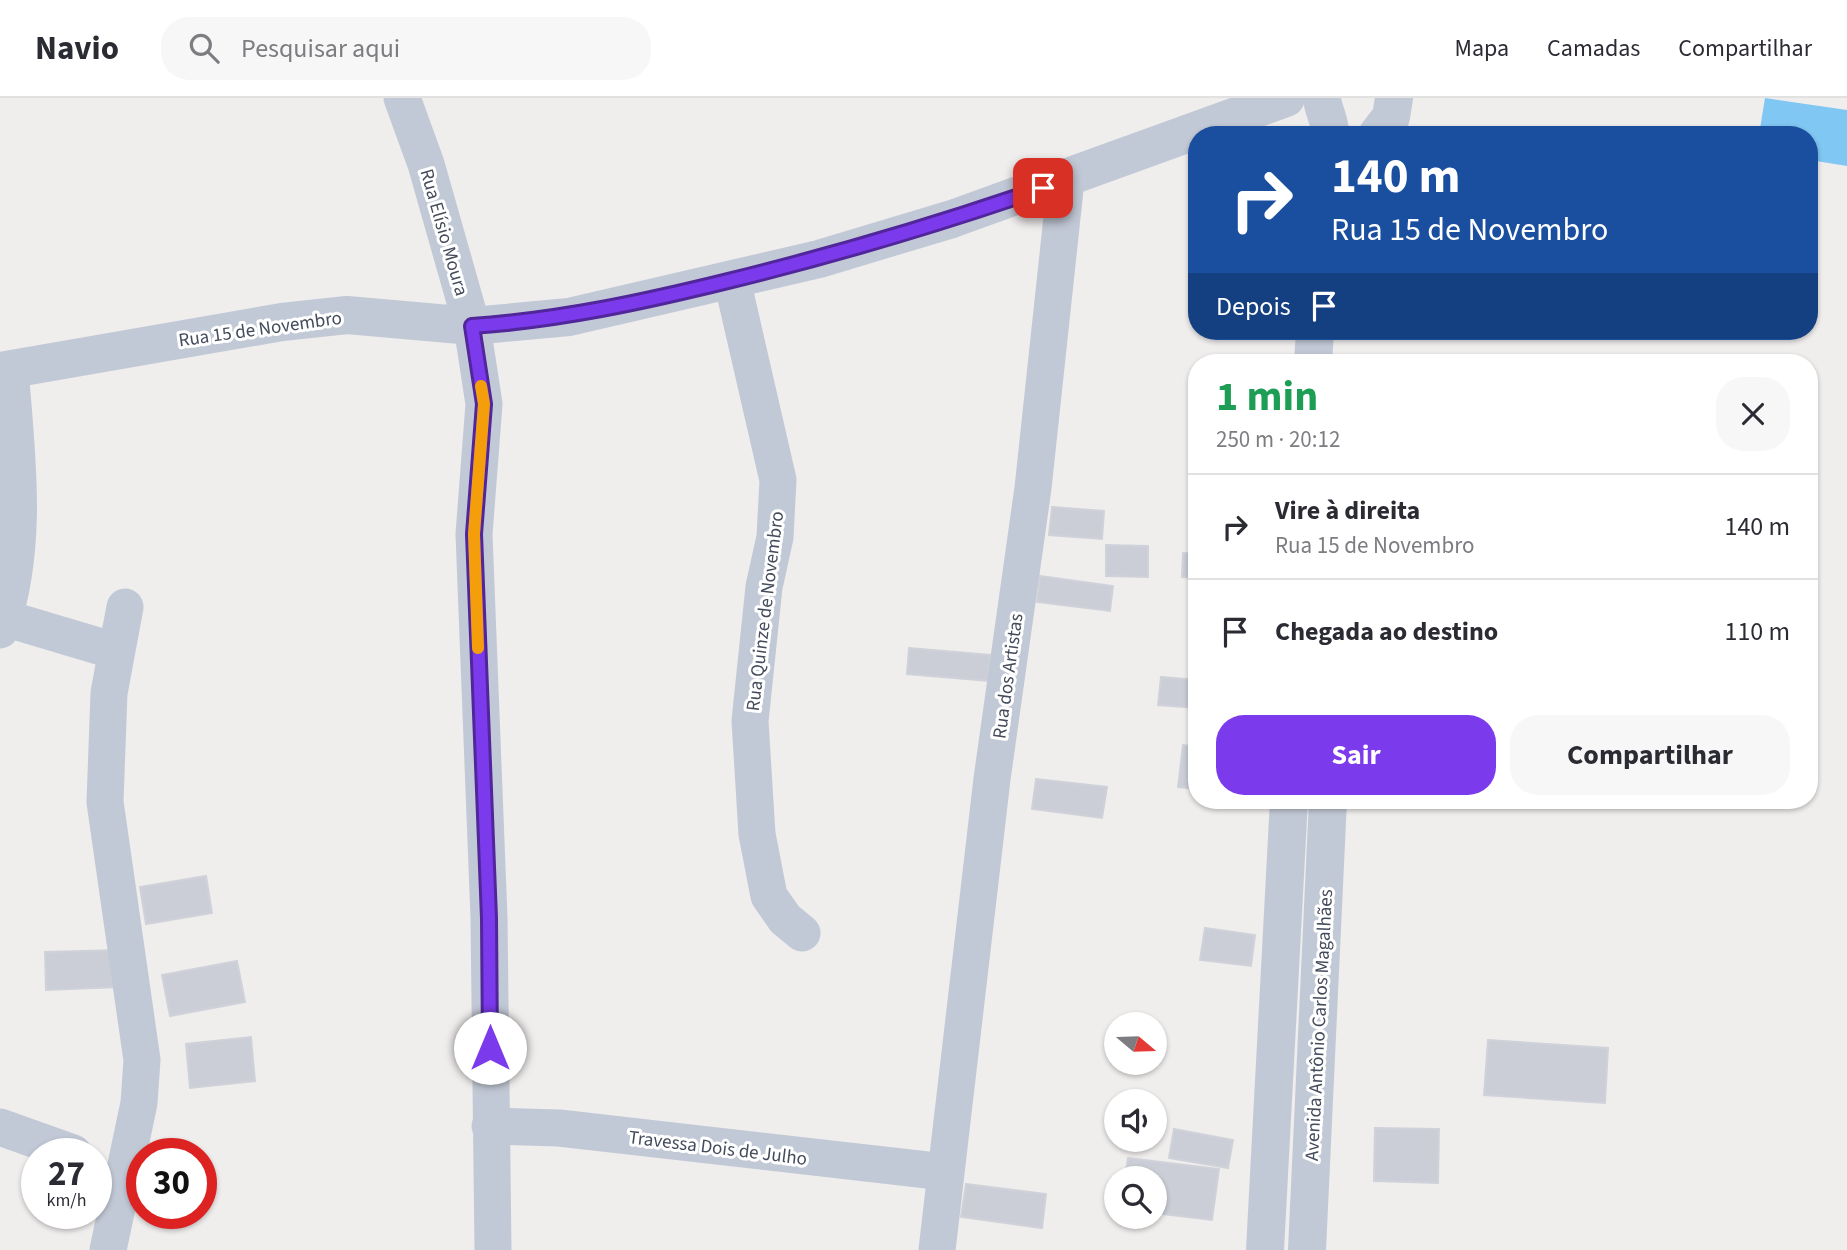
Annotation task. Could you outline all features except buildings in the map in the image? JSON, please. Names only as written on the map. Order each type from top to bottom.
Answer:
[{"type":"street","name":"Rua Elísio Moura","points":[[402,98],[426,164],[472,326],[484,404],[474,534],[489,918],[493,1250]]},
{"type":"street","name":"Rua 15 de Novembro","points":[[1211,126],[1286,98]]},
{"type":"street","points":[[1357,126],[1391,117],[1394,98]]},
{"type":"street","name":"Rua 15 de Novembro","points":[[5,370],[282,322],[347,315],[472,326],[569,317],[819,258],[952,219],[1188,135]]},
{"type":"street","name":"Rua dos Artistas","points":[[937,1250],[992,779],[1033,488],[1066,180]]},
{"type":"street","name":"Rua Quinze de Novembro","points":[[732,280],[778,480],[775,537],[764,587],[750,721],[757,834],[769,896],[785,919],[802,933]]},
{"type":"street","points":[[5,370],[19,528],[15,582],[2,624],[115,650]]},
{"type":"street","points":[[112,1165],[139,1103],[142,1060],[105,802],[109,693],[125,607]]},
{"type":"street","points":[[1265,1250],[1288,809]]},
{"type":"street","name":"Avenida Antônio Carlos Magalhães","points":[[1307,1250],[1328,809]]},
{"type":"street","points":[[1275,1048],[1317,1049]]},
{"type":"street","name":"Travessa Dois de Julho","points":[[490,1126],[558,1128],[945,1172]]},
{"type":"street","points":[[0,1127],[31,1138]]},
{"type":"street","points":[[108,1250],[109,1229]]},
{"type":"water","points":[[1765,98],[1847,110],[1847,166],[1818,161],[1818,126],[1760,126]]},
{"type":"slow traffic","points":[[478,648],[474,534],[484,404],[481,386]]},
{"type":"route","points":[[490,1048],[489,918],[474,534],[484,404],[472,326],[569,317],[676,293],[819,258],[952,219],[1043,188]]}]
